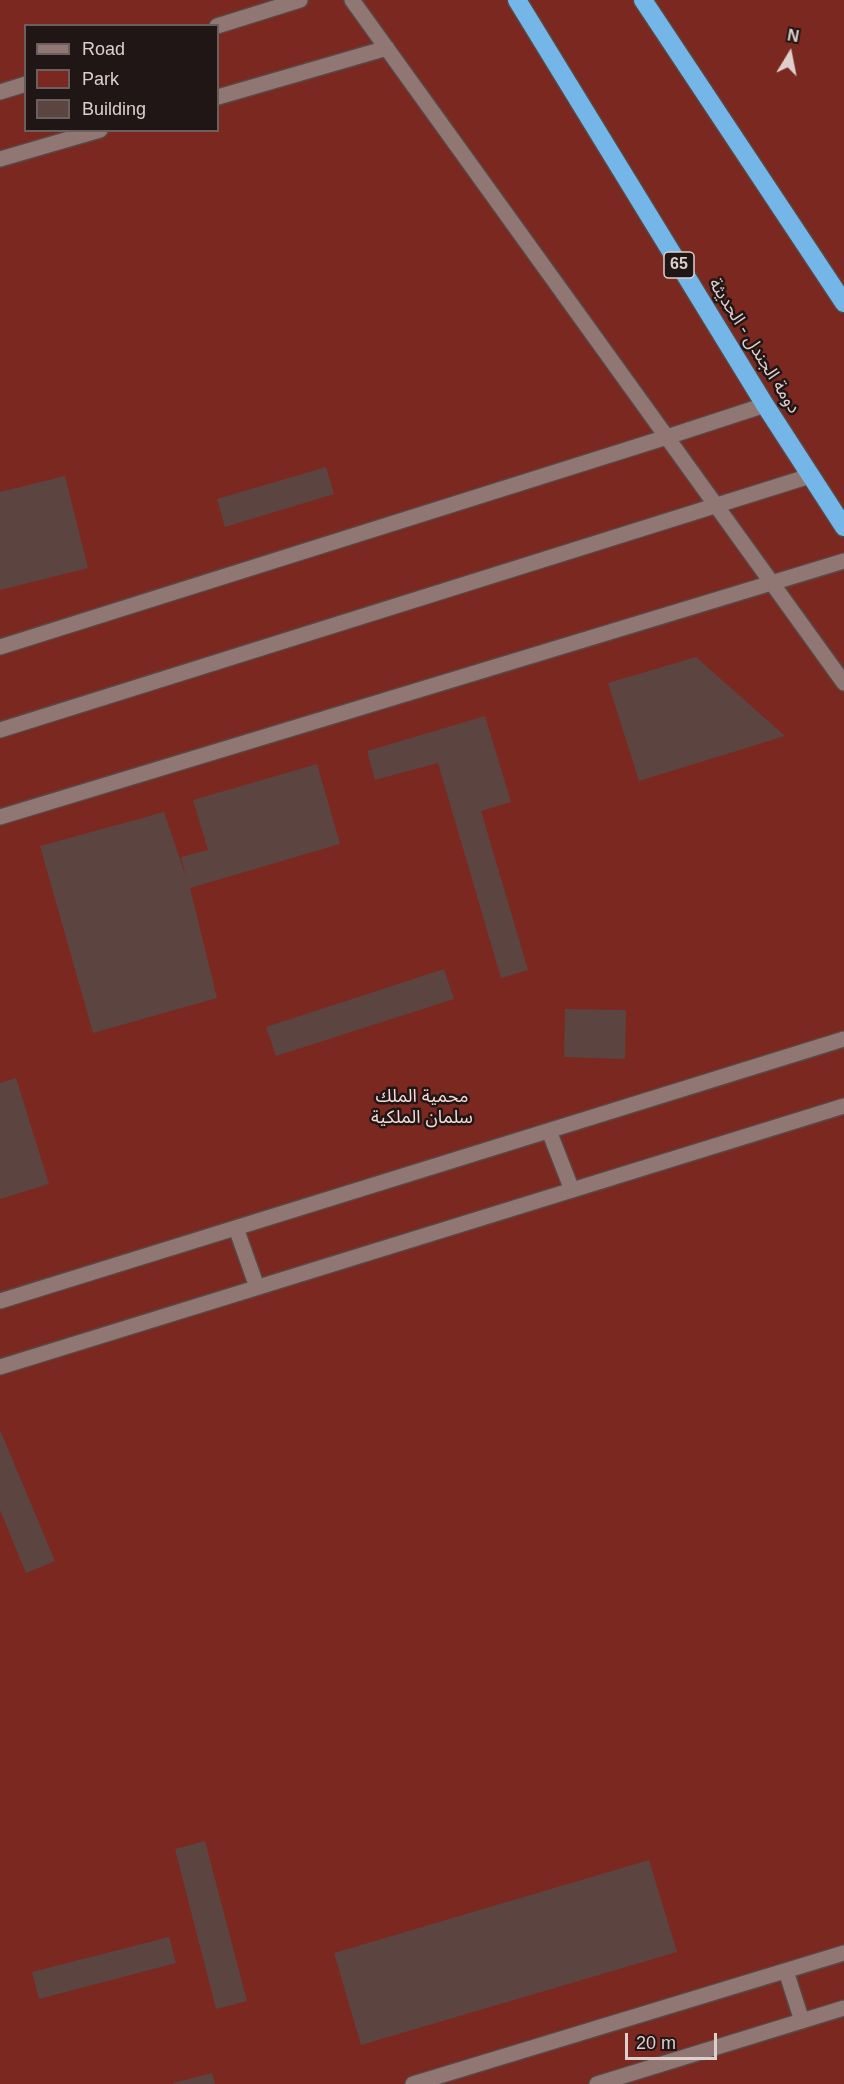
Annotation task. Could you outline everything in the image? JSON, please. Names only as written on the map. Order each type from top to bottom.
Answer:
[{"type":"highway","name":"دومة الجندل - الحديثة","points":[[518,0],[765,405],[844,527]]},
{"type":"highway","points":[[643,0],[844,303]]},
{"type":"street","points":[[219,25],[300,0]]},
{"type":"street","points":[[352,0],[844,683]]},
{"type":"street","points":[[219,97],[387,48]]},
{"type":"street","points":[[0,92],[24,85]]},
{"type":"street","points":[[0,159],[93,132]]},
{"type":"street","points":[[0,646],[765,405]]},
{"type":"street","points":[[0,730],[810,476]]},
{"type":"street","points":[[0,817],[844,561]]},
{"type":"street","points":[[0,1301],[844,1040]]},
{"type":"street","points":[[0,1367],[844,1106]]},
{"type":"street","points":[[549,1131],[572,1190]]},
{"type":"street","points":[[236,1228],[257,1287]]},
{"type":"street","points":[[414,2084],[844,1953]]},
{"type":"street","points":[[786,1971],[802,2021]]},
{"type":"street","points":[[597,2084],[844,2008]]},
{"type":"green space","name":"محمية الملك سلمان الملكية","points":[[0,0],[844,0],[844,2084],[0,2084]]},
{"type":"building","points":[[326,467],[334,494],[225,527],[217,499]]},
{"type":"building","points":[[65,476],[88,568],[0,590],[0,492]]},
{"type":"building","points":[[696,657],[785,736],[639,781],[608,683]]},
{"type":"building","points":[[485,716],[511,802],[481,811],[528,970],[501,978],[438,763],[375,780],[367,751]]},
{"type":"building","points":[[317,764],[340,844],[190,888],[217,998],[93,1033],[40,846],[164,812],[186,877],[181,857],[208,850],[193,800]]},
{"type":"building","points":[[444,969],[454,999],[276,1056],[266,1027]]},
{"type":"building","points":[[565,1009],[626,1010],[625,1059],[564,1057]]},
{"type":"building","points":[[16,1078],[49,1184],[0,1199],[0,1083]]},
{"type":"building","points":[[0,1430],[55,1561],[26,1573],[0,1510]]},
{"type":"building","points":[[205,1841],[247,2001],[216,2009],[175,1849]]},
{"type":"building","points":[[649,1860],[677,1952],[361,2045],[334,1953]]},
{"type":"building","points":[[169,1937],[176,1963],[39,1999],[32,1972]]},
{"type":"building","points":[[212,2073],[215,2084],[173,2084],[173,2083]]}]
